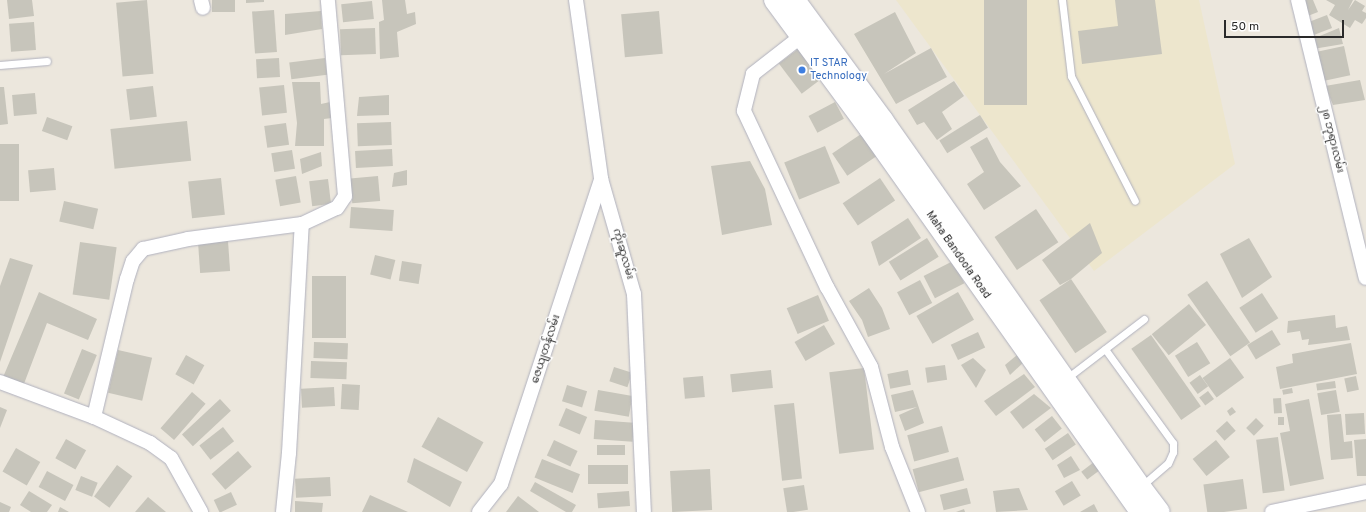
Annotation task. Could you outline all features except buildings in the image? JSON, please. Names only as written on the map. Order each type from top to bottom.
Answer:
[{"type":"main road","name":"Maha Bandoola Road","points":[[774,0],[808,30],[1160,512]]},
{"type":"main road","name":"Maha Bandoola Road","points":[[795,0],[808,30],[1140,512]]},
{"type":"street","points":[[94,417],[127,279],[133,261],[143,249],[188,239],[302,224],[338,208],[345,196],[328,0]]},
{"type":"street","name":"ကိုးဆူလမ်း","points":[[576,0],[602,179],[634,294],[644,512]]},
{"type":"street","name":"၂၈ ဘုရားလမ်း","points":[[1298,0],[1366,278]]},
{"type":"street","points":[[808,30],[753,74],[744,111],[827,287],[871,367],[892,446],[918,512]]},
{"type":"street","name":"ဇေယျတန်လမ်း","points":[[479,512],[501,484],[602,179]]},
{"type":"street","points":[[283,512],[289,453],[302,224]]},
{"type":"street","points":[[0,382],[94,417],[150,444],[171,458],[201,512]]},
{"type":"street","points":[[1272,512],[1366,492]]},
{"type":"lane","points":[[1062,0],[1071,76],[1135,201]]},
{"type":"lane","points":[[0,65],[47,61]]},
{"type":"lane","points":[[1065,380],[1144,319]]},
{"type":"lane","points":[[1104,349],[1173,443],[1173,452],[1168,463],[1141,488]]},
{"type":"shaded area","points":[[896,0],[1199,0],[1235,164],[1094,271]]},
{"type":"place","name":"IT STAR Technology","points":[[802,70]]}]
